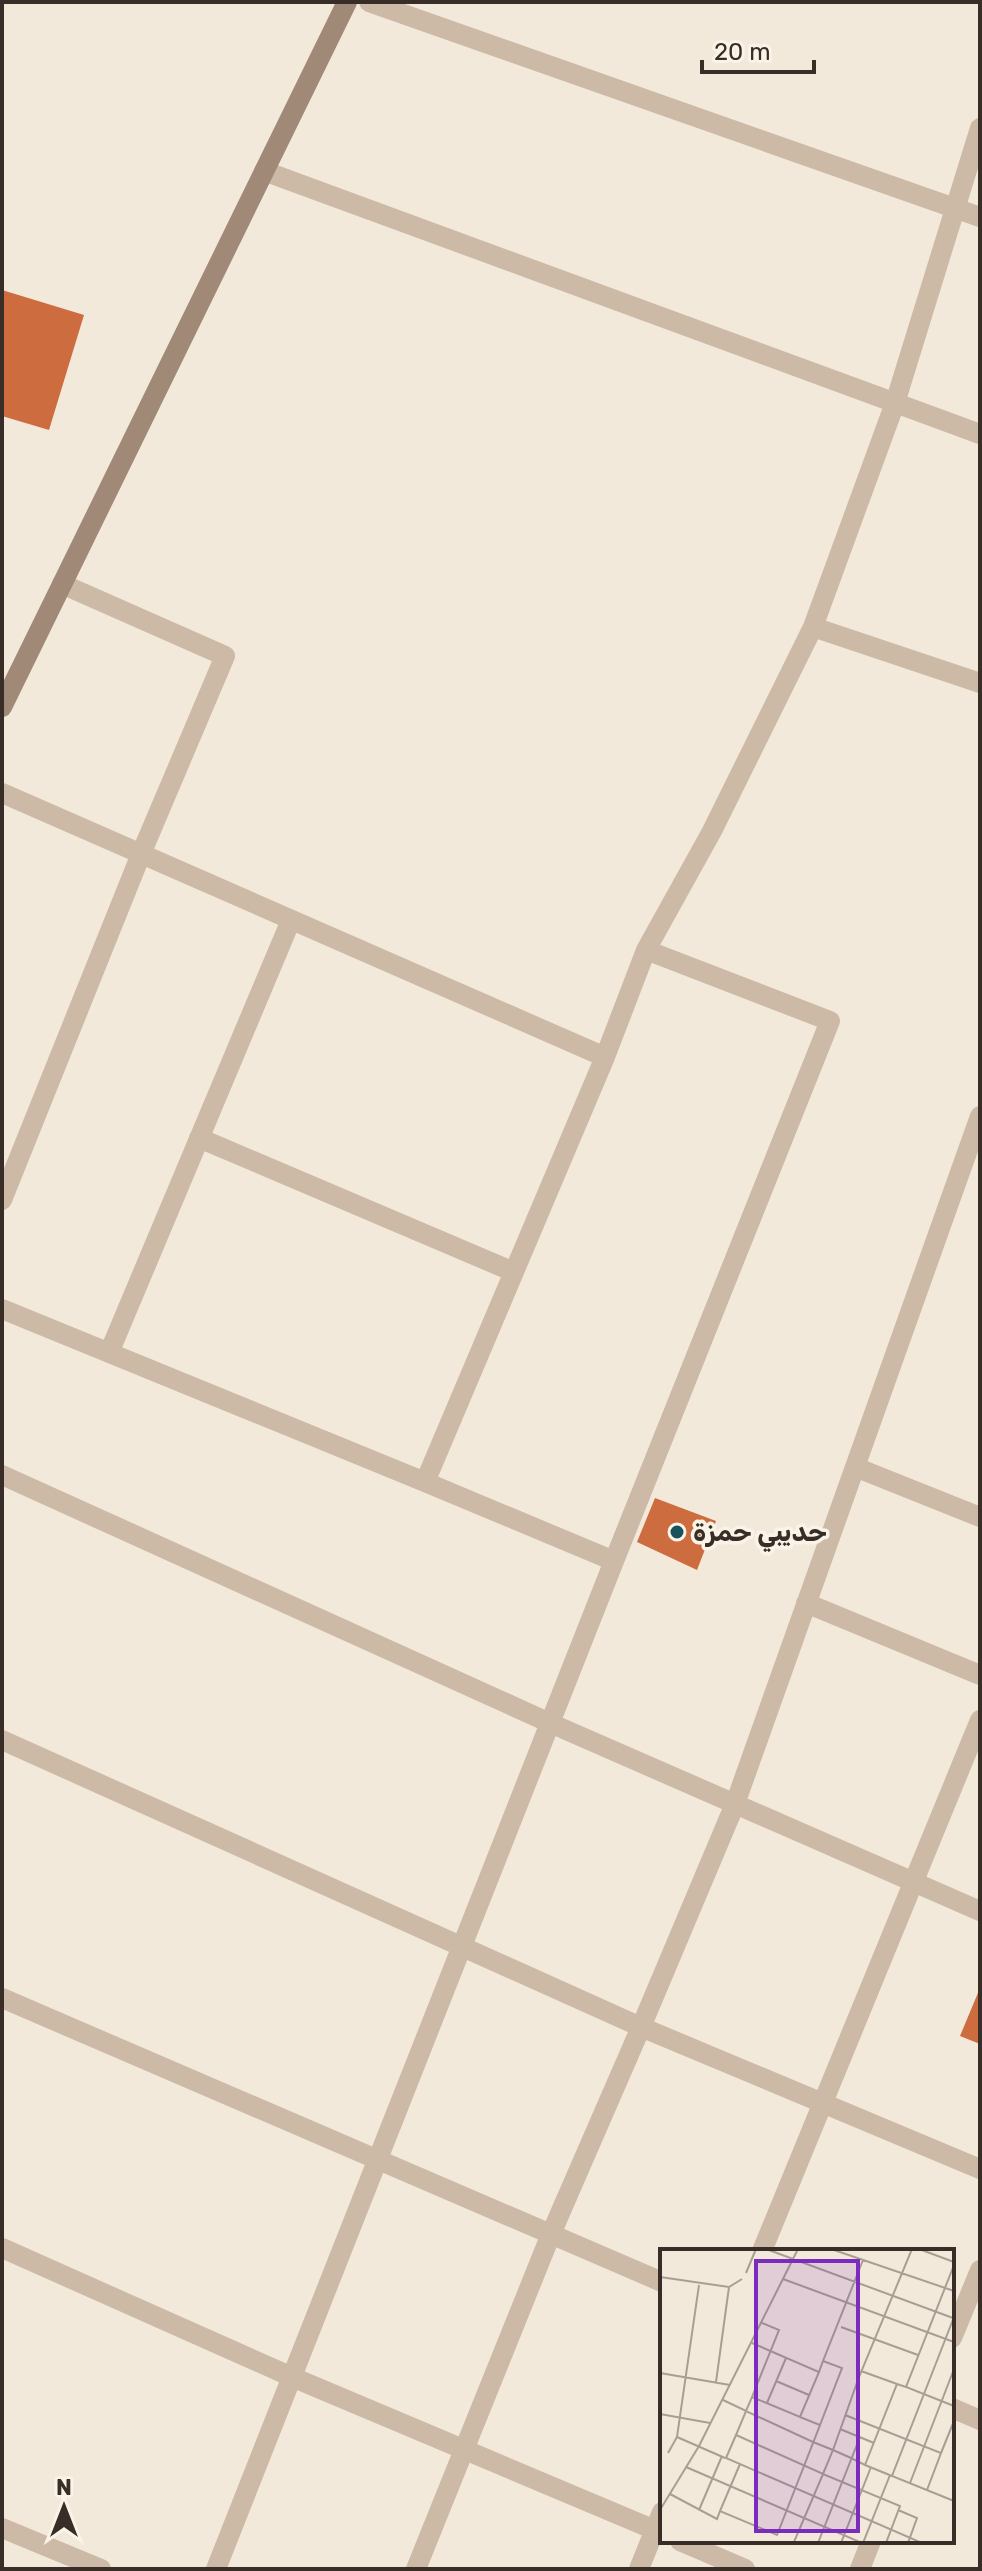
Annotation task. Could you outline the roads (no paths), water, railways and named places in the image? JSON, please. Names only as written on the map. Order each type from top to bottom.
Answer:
[{"type":"main road","points":[[2,707],[347,2]]},
{"type":"street","points":[[369,2],[980,217]]},
{"type":"street","points":[[425,1482],[605,1057],[646,950],[712,831],[813,627],[895,403],[980,128]]},
{"type":"street","points":[[264,171],[980,434]]},
{"type":"street","points":[[2,1200],[141,854],[225,656],[62,584]]},
{"type":"street","points":[[813,627],[980,683]]},
{"type":"street","points":[[2,793],[605,1057]]},
{"type":"street","points":[[109,1353],[291,920]]},
{"type":"street","points":[[216,2569],[830,1021],[646,950]]},
{"type":"street","points":[[416,2569],[551,2234],[735,1804],[980,1116]]},
{"type":"street","points":[[199,1138],[514,1272]]},
{"type":"street","points":[[2,1309],[614,1561]]},
{"type":"street","points":[[855,1467],[980,1517]]},
{"type":"street","points":[[2,1475],[550,1723],[980,1911]]},
{"type":"street","points":[[806,1603],[980,1675]]},
{"type":"street","points":[[763,2249],[980,1720]]},
{"type":"street","points":[[2,1740],[641,2027],[980,2169]]},
{"type":"street","points":[[2,1998],[660,2281]]},
{"type":"street","points":[[2,2248],[292,2377],[660,2525],[639,2569]]},
{"type":"street","points":[[954,2333],[980,2270]]},
{"type":"street","points":[[954,2409],[980,2420]]},
{"type":"street","points":[[2,2528],[101,2569]]},
{"type":"street","points":[[685,2543],[745,2569]]},
{"type":"street","points":[[860,2569],[870,2543]]},
{"type":"place","name":"حديبي حمزة","points":[[677,1532]]}]
